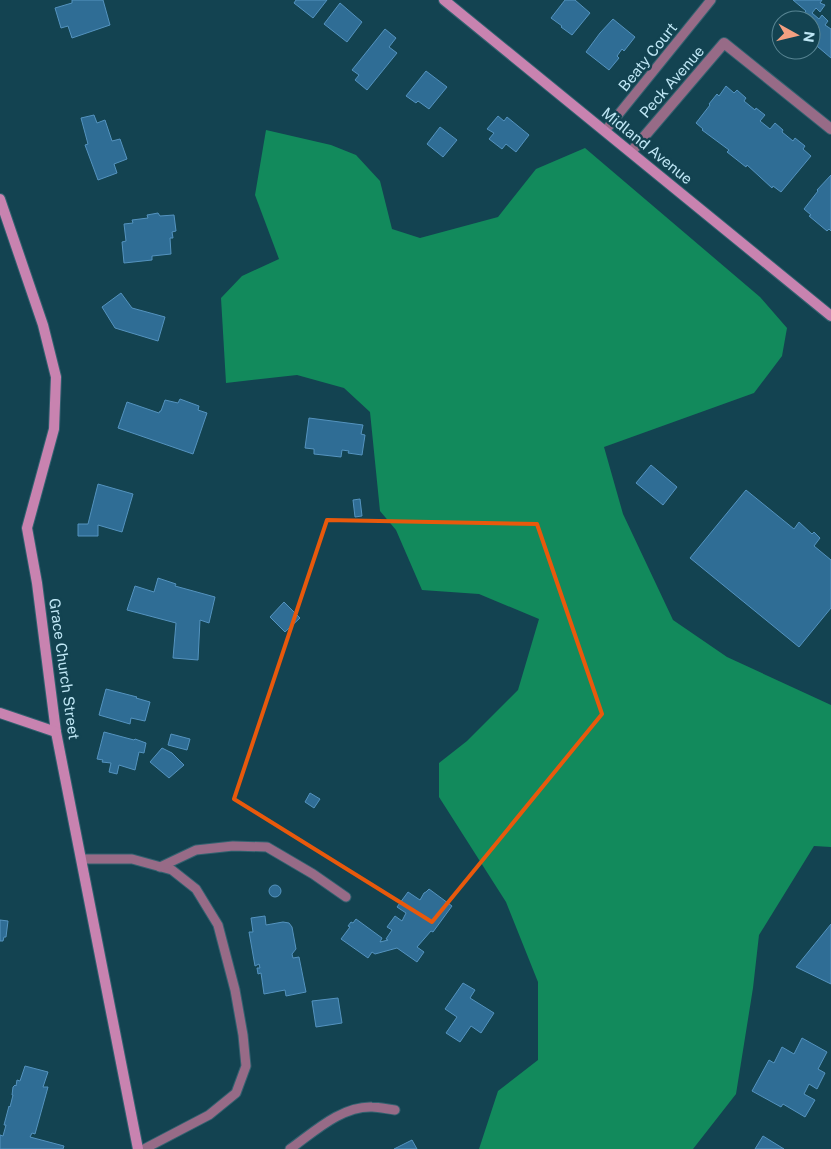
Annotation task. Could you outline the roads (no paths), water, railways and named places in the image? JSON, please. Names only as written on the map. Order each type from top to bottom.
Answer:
[{"type":"street","name":"Midland Avenue","points":[[444,0],[831,316]]},
{"type":"street","name":"Peck Avenue","points":[[631,152],[724,43],[831,129]]},
{"type":"street","name":"Grace Church Street","points":[[0,199],[43,325],[56,377],[54,430],[27,528],[38,591],[56,732],[138,1149]]},
{"type":"street","points":[[0,713],[56,732]]},
{"type":"lane","name":"Beaty Court","points":[[605,131],[711,0]]},
{"type":"lane","points":[[160,867],[196,850],[233,846],[267,846],[314,874],[346,897]]},
{"type":"lane","points":[[82,859],[132,859],[172,870],[196,889],[218,925],[235,990],[246,1066],[236,1093],[209,1115],[144,1149]]},
{"type":"lane","points":[[290,1149],[336,1117],[356,1109],[371,1107],[395,1110]]}]
